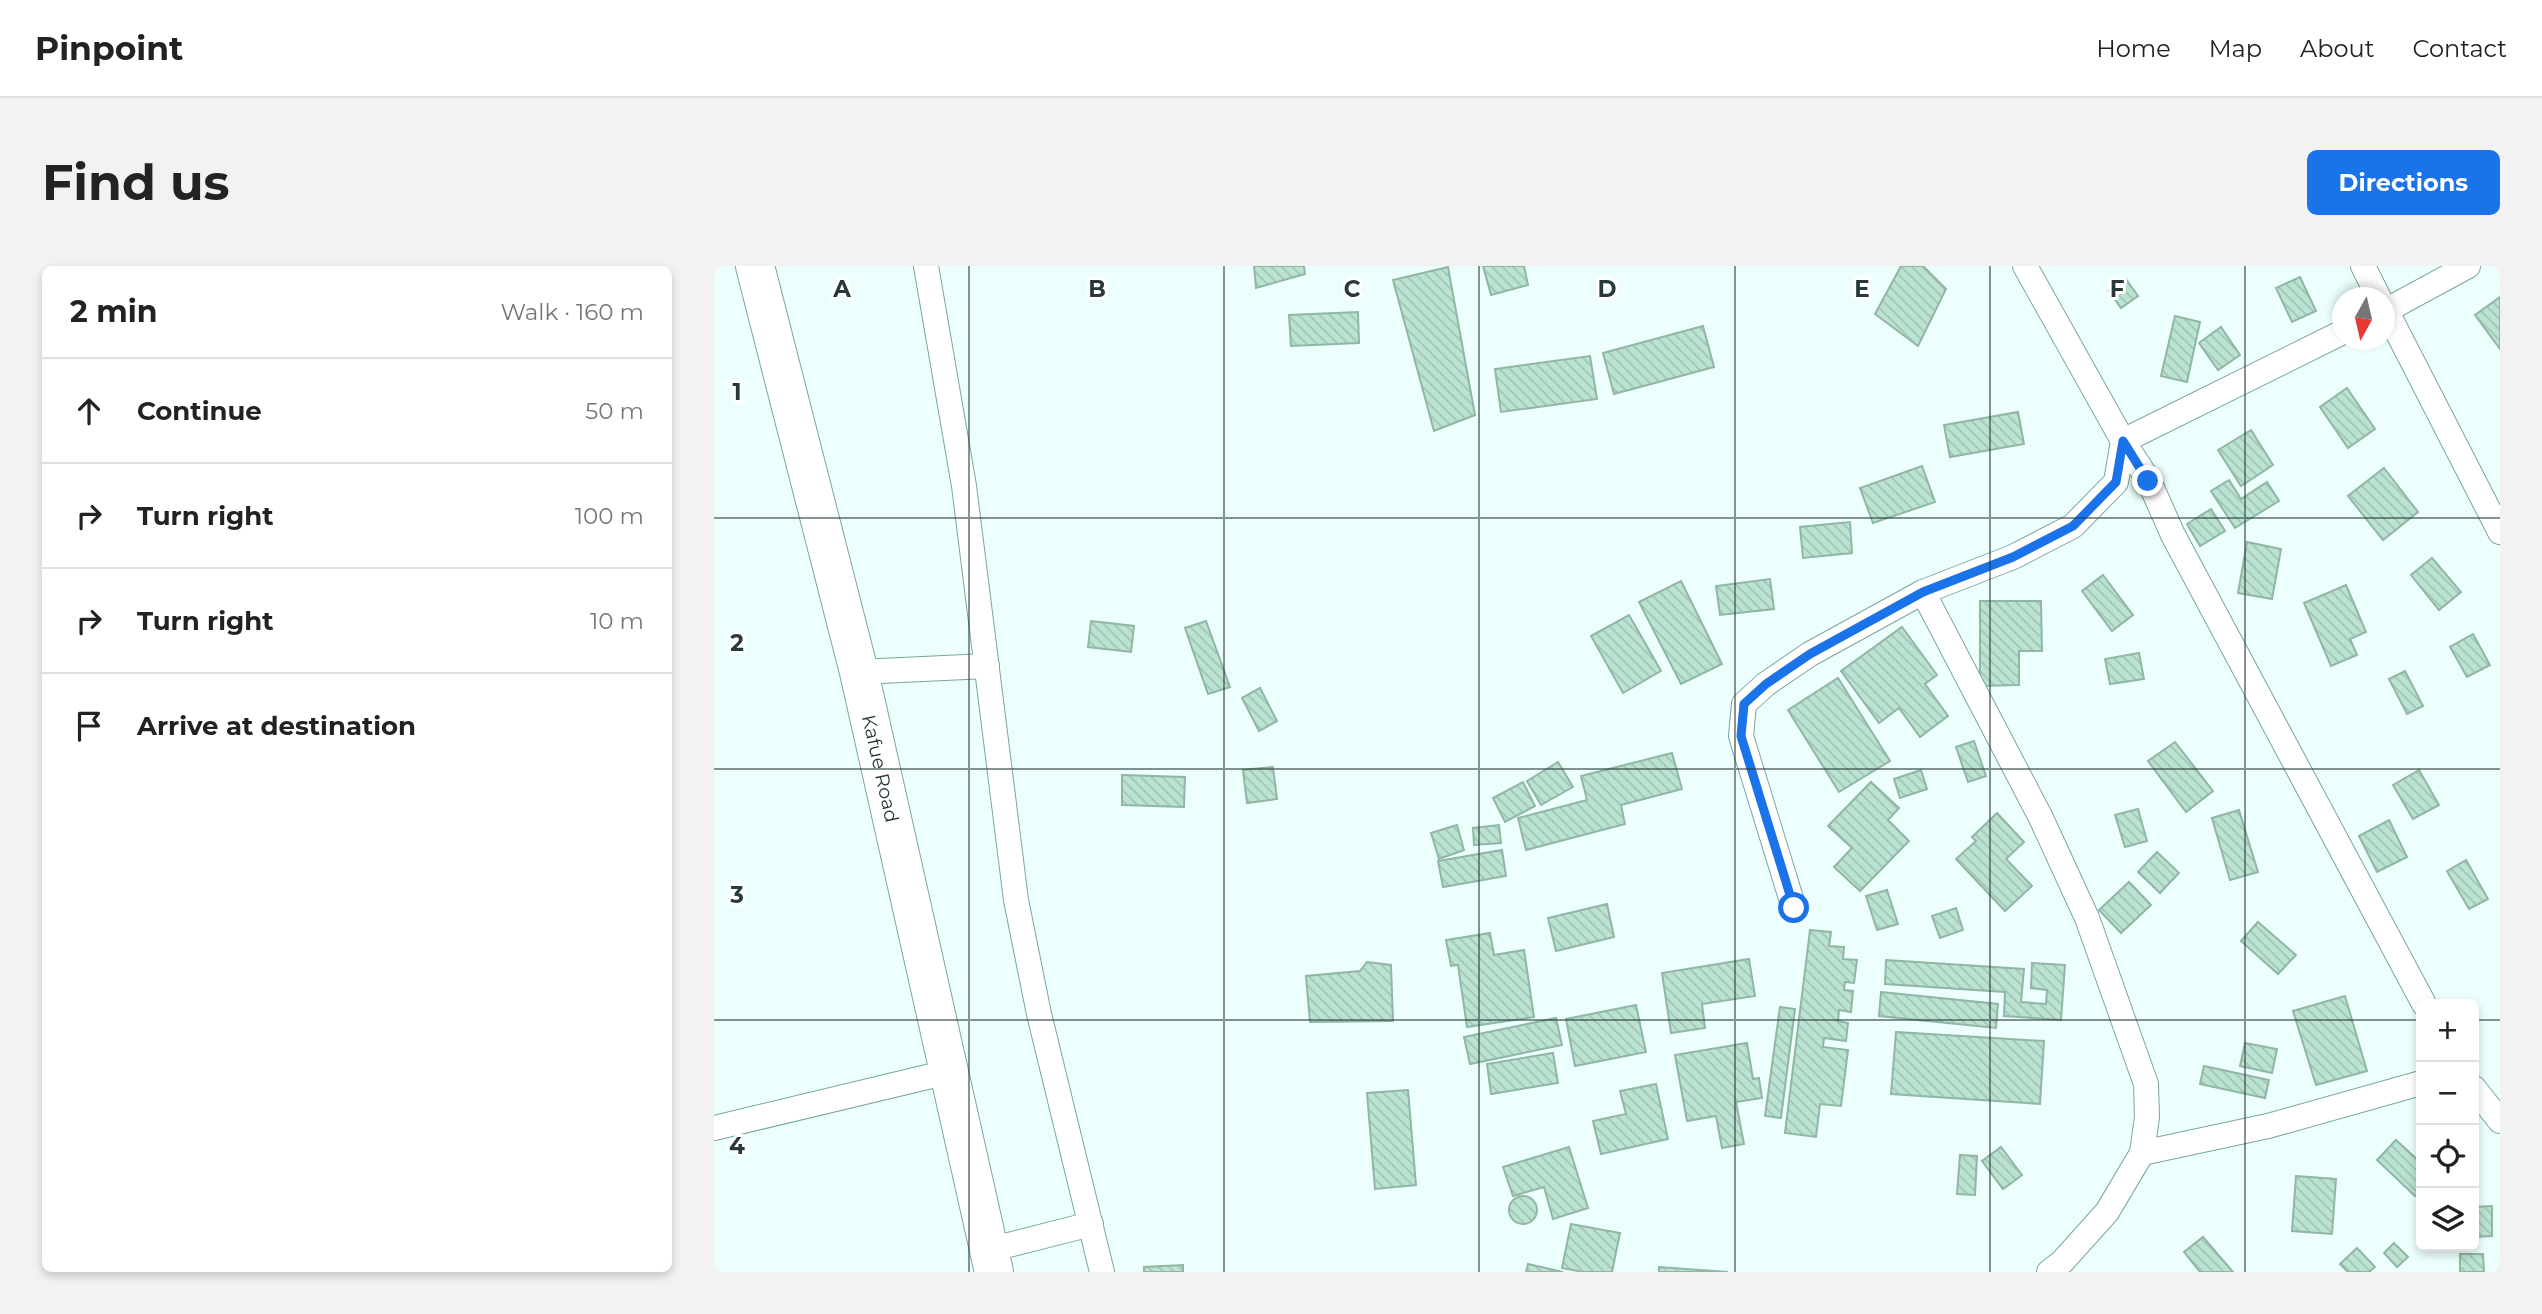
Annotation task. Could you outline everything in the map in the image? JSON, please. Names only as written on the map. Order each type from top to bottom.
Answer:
[{"type":"highway","name":"Kafue Road","points":[[761,269],[859,672],[992,1261]]},
{"type":"street","points":[[926,266],[964,485],[1016,900],[1039,1014],[1101,1272]]},
{"type":"street","points":[[2025,266],[2148,481],[2173,535],[2421,999]]},
{"type":"street","points":[[2363,266],[2373,287]]},
{"type":"street","points":[[2395,301],[2468,266]]},
{"type":"street","points":[[2395,330],[2500,532]]},
{"type":"street","points":[[2123,441],[2332,337]]},
{"type":"street","points":[[1794,908],[1741,736],[1744,704],[1766,684],[1810,654],[1923,592],[2013,557],[2073,526],[2116,482],[2123,441]]},
{"type":"street","points":[[1923,592],[2041,818],[2087,918],[2146,1084],[2147,1117],[2141,1153],[2107,1212],[2063,1262],[2049,1272]]},
{"type":"street","points":[[859,672],[986,666]]},
{"type":"street","points":[[714,1128],[948,1072]]},
{"type":"street","points":[[2141,1153],[2269,1126],[2416,1084]]},
{"type":"street","points":[[2479,1094],[2500,1121]]},
{"type":"street","points":[[992,1261],[1091,1224]]},
{"type":"building","points":[[1254,266],[1304,266],[1305,274],[1256,288]]},
{"type":"building","points":[[1483,266],[1524,266],[1528,285],[1491,295]]},
{"type":"building","points":[[1901,266],[1923,266],[1946,289],[1918,346],[1875,314]]},
{"type":"building","points":[[1448,267],[1475,415],[1434,431],[1393,280]]},
{"type":"building","points":[[2300,277],[2316,311],[2292,322],[2276,288]]},
{"type":"building","points":[[2126,279],[2138,296],[2121,308],[2109,291]]},
{"type":"building","points":[[2500,297],[2500,349],[2475,315]]},
{"type":"building","points":[[1358,312],[1359,343],[1291,346],[1289,315]]},
{"type":"building","points":[[2175,316],[2200,322],[2187,382],[2161,376]]},
{"type":"building","points":[[1703,326],[1714,367],[1614,394],[1603,353]]},
{"type":"building","points":[[2221,327],[2240,355],[2218,370],[2199,343]]},
{"type":"building","points":[[1590,356],[1597,399],[1501,412],[1495,369]]},
{"type":"building","points":[[2347,388],[2375,429],[2348,448],[2320,407]]},
{"type":"building","points":[[2018,412],[2024,444],[1950,457],[1944,425]]},
{"type":"building","points":[[2251,430],[2273,465],[2241,486],[2218,450]]},
{"type":"building","points":[[1922,466],[1935,502],[1873,523],[1860,488]]},
{"type":"building","points":[[2384,468],[2418,512],[2383,540],[2348,496]]},
{"type":"building","points":[[2229,480],[2241,499],[2267,482],[2279,501],[2235,528],[2211,491]]},
{"type":"building","points":[[2211,509],[2225,531],[2200,546],[2187,524]]},
{"type":"building","points":[[1850,522],[1852,553],[1803,558],[1800,527]]},
{"type":"building","points":[[2247,542],[2281,549],[2272,599],[2238,593]]},
{"type":"building","points":[[2432,558],[2461,592],[2439,610],[2411,575]]},
{"type":"building","points":[[2103,575],[2133,615],[2112,631],[2082,591]]},
{"type":"building","points":[[1770,579],[1774,609],[1720,615],[1716,586]]},
{"type":"building","points":[[1681,581],[1722,664],[1681,684],[1639,602]]},
{"type":"building","points":[[2346,585],[2366,632],[2350,639],[2357,655],[2331,666],[2304,603]]},
{"type":"building","points":[[1980,601],[2041,601],[2042,651],[2019,651],[2019,685],[1980,686]]},
{"type":"building","points":[[1629,615],[1661,671],[1623,693],[1591,636]]},
{"type":"building","points":[[1091,621],[1134,626],[1131,652],[1088,647]]},
{"type":"building","points":[[1206,621],[1230,687],[1208,694],[1185,628]]},
{"type":"building","points":[[1902,627],[1937,675],[1925,684],[1948,716],[1920,737],[1899,708],[1879,723],[1841,671]]},
{"type":"building","points":[[2473,634],[2490,665],[2467,677],[2450,647]]},
{"type":"building","points":[[2139,653],[2144,679],[2110,684],[2105,659]]},
{"type":"building","points":[[2405,671],[2423,706],[2407,714],[2389,679]]},
{"type":"building","points":[[1838,678],[1890,761],[1839,792],[1788,710]]},
{"type":"building","points":[[1260,688],[1277,721],[1259,731],[1242,698]]},
{"type":"building","points":[[1974,741],[1986,776],[1968,782],[1956,747]]},
{"type":"building","points":[[2175,742],[2213,791],[2186,812],[2148,761]]},
{"type":"building","points":[[1672,753],[1682,789],[1621,805],[1625,824],[1526,850],[1518,818],[1587,800],[1581,776]]},
{"type":"building","points":[[1558,762],[1573,787],[1541,805],[1527,781]]},
{"type":"building","points":[[1273,767],[1277,799],[1247,803],[1243,770]]},
{"type":"building","points":[[1921,770],[1927,789],[1900,798],[1894,779]]},
{"type":"building","points":[[2419,770],[2439,805],[2413,819],[2393,785]]},
{"type":"building","points":[[1122,775],[1185,777],[1184,807],[1122,805]]},
{"type":"building","points":[[1523,782],[1535,806],[1505,822],[1493,798]]},
{"type":"building","points":[[1871,782],[1899,808],[1888,820],[1909,841],[1860,891],[1834,867],[1852,848],[1828,826]]},
{"type":"building","points":[[2138,809],[2147,841],[2125,847],[2115,815]]},
{"type":"building","points":[[2239,810],[2258,872],[2230,880],[2212,818]]},
{"type":"building","points":[[1997,813],[2024,842],[2006,859],[2032,886],[2005,911],[1956,859],[1976,841],[1972,837]]},
{"type":"building","points":[[2389,820],[2407,857],[2377,872],[2359,836]]},
{"type":"building","points":[[1457,825],[1464,850],[1439,859],[1431,833]]},
{"type":"building","points":[[1499,825],[1501,843],[1474,845],[1473,828]]},
{"type":"building","points":[[1502,850],[1506,876],[1443,887],[1438,861]]},
{"type":"building","points":[[2157,852],[2179,873],[2160,893],[2138,872]]},
{"type":"building","points":[[2466,860],[2488,899],[2469,909],[2447,871]]},
{"type":"building","points":[[2129,882],[2151,905],[2121,933],[2099,910]]},
{"type":"building","points":[[1887,890],[1898,924],[1877,930],[1866,896]]},
{"type":"building","points":[[1607,904],[1614,937],[1556,951],[1548,918]]},
{"type":"building","points":[[1956,908],[1963,930],[1940,938],[1932,916]]},
{"type":"building","points":[[2258,922],[2296,955],[2278,974],[2241,941]]},
{"type":"building","points":[[1810,930],[1831,932],[1829,946],[1844,947],[1843,959],[1857,960],[1854,983],[1845,982],[1844,990],[1853,991],[1851,1012],[1839,1010],[1838,1021],[1848,1023],[1846,1041],[1824,1038],[1823,1047],[1848,1050],[1841,1106],[1820,1104],[1816,1137],[1785,1133]]},
{"type":"building","points":[[1490,933],[1494,955],[1524,950],[1534,1017],[1467,1027],[1458,965],[1451,966],[1446,940]]},
{"type":"building","points":[[1749,959],[1755,996],[1702,1004],[1705,1028],[1671,1033],[1662,973]]},
{"type":"building","points":[[1886,960],[2024,969],[2021,1002],[2046,1004],[2047,990],[2031,988],[2032,963],[2065,965],[2061,1020],[2004,1016],[2005,992],[1885,984]]},
{"type":"building","points":[[1367,962],[1391,965],[1393,1021],[1310,1022],[1306,976],[1360,971]]},
{"type":"building","points":[[1881,992],[1998,1004],[1996,1028],[1879,1016]]},
{"type":"building","points":[[2345,996],[2367,1071],[2316,1085],[2293,1011]]},
{"type":"building","points":[[1636,1005],[1646,1052],[1575,1066],[1566,1019]]},
{"type":"building","points":[[1780,1007],[1795,1009],[1781,1118],[1765,1116]]},
{"type":"building","points":[[1556,1018],[1562,1045],[1470,1064],[1464,1037]]},
{"type":"building","points":[[1896,1032],[2044,1041],[2040,1104],[1891,1094]]},
{"type":"building","points":[[1747,1043],[1753,1079],[1759,1078],[1762,1098],[1736,1102],[1744,1144],[1722,1148],[1716,1116],[1687,1121],[1675,1055]]},
{"type":"building","points":[[2245,1043],[2277,1049],[2272,1073],[2240,1066]]},
{"type":"building","points":[[1553,1053],[1558,1083],[1491,1094],[1487,1064]]},
{"type":"building","points":[[2204,1066],[2269,1080],[2265,1098],[2200,1084]]},
{"type":"building","points":[[1656,1084],[1668,1139],[1601,1154],[1593,1121],[1626,1114],[1620,1091]]},
{"type":"building","points":[[1408,1090],[1416,1185],[1375,1189],[1367,1093]]},
{"type":"building","points":[[2396,1140],[2416,1158],[2416,1195],[2415,1196],[2377,1160]]},
{"type":"building","points":[[1569,1147],[1588,1208],[1553,1219],[1544,1187],[1513,1196],[1503,1167]]},
{"type":"building","points":[[2001,1147],[2022,1175],[2003,1189],[1982,1161]]},
{"type":"building","points":[[1960,1155],[1977,1156],[1975,1195],[1957,1194]]},
{"type":"building","points":[[2296,1176],[2336,1179],[2332,1234],[2292,1231]]},
{"type":"building","points":[[1523,1196],[1533,1200],[1537,1210],[1533,1220],[1523,1224],[1513,1220],[1509,1210],[1513,1200]]},
{"type":"building","points":[[2492,1206],[2492,1236],[2479,1237],[2479,1207]]},
{"type":"building","points":[[1571,1224],[1620,1233],[1612,1272],[1583,1272],[1562,1268]]},
{"type":"building","points":[[2203,1237],[2233,1272],[2200,1272],[2184,1252]]},
{"type":"building","points":[[2394,1243],[2408,1257],[2397,1267],[2384,1253]]},
{"type":"building","points":[[2357,1248],[2375,1267],[2369,1272],[2348,1272],[2340,1264]]},
{"type":"building","points":[[2460,1254],[2483,1254],[2484,1272],[2460,1272]]},
{"type":"building","points":[[1528,1264],[1563,1272],[1526,1272]]},
{"type":"building","points":[[1183,1265],[1183,1272],[1144,1272],[1144,1267]]},
{"type":"building","points":[[1659,1267],[1728,1272],[1659,1272]]},
{"type":"route","points":[[1794,908],[1741,736],[1744,704],[1766,684],[1810,654],[1923,592],[2013,557],[2073,526],[2116,482],[2123,441],[2148,481]]}]
